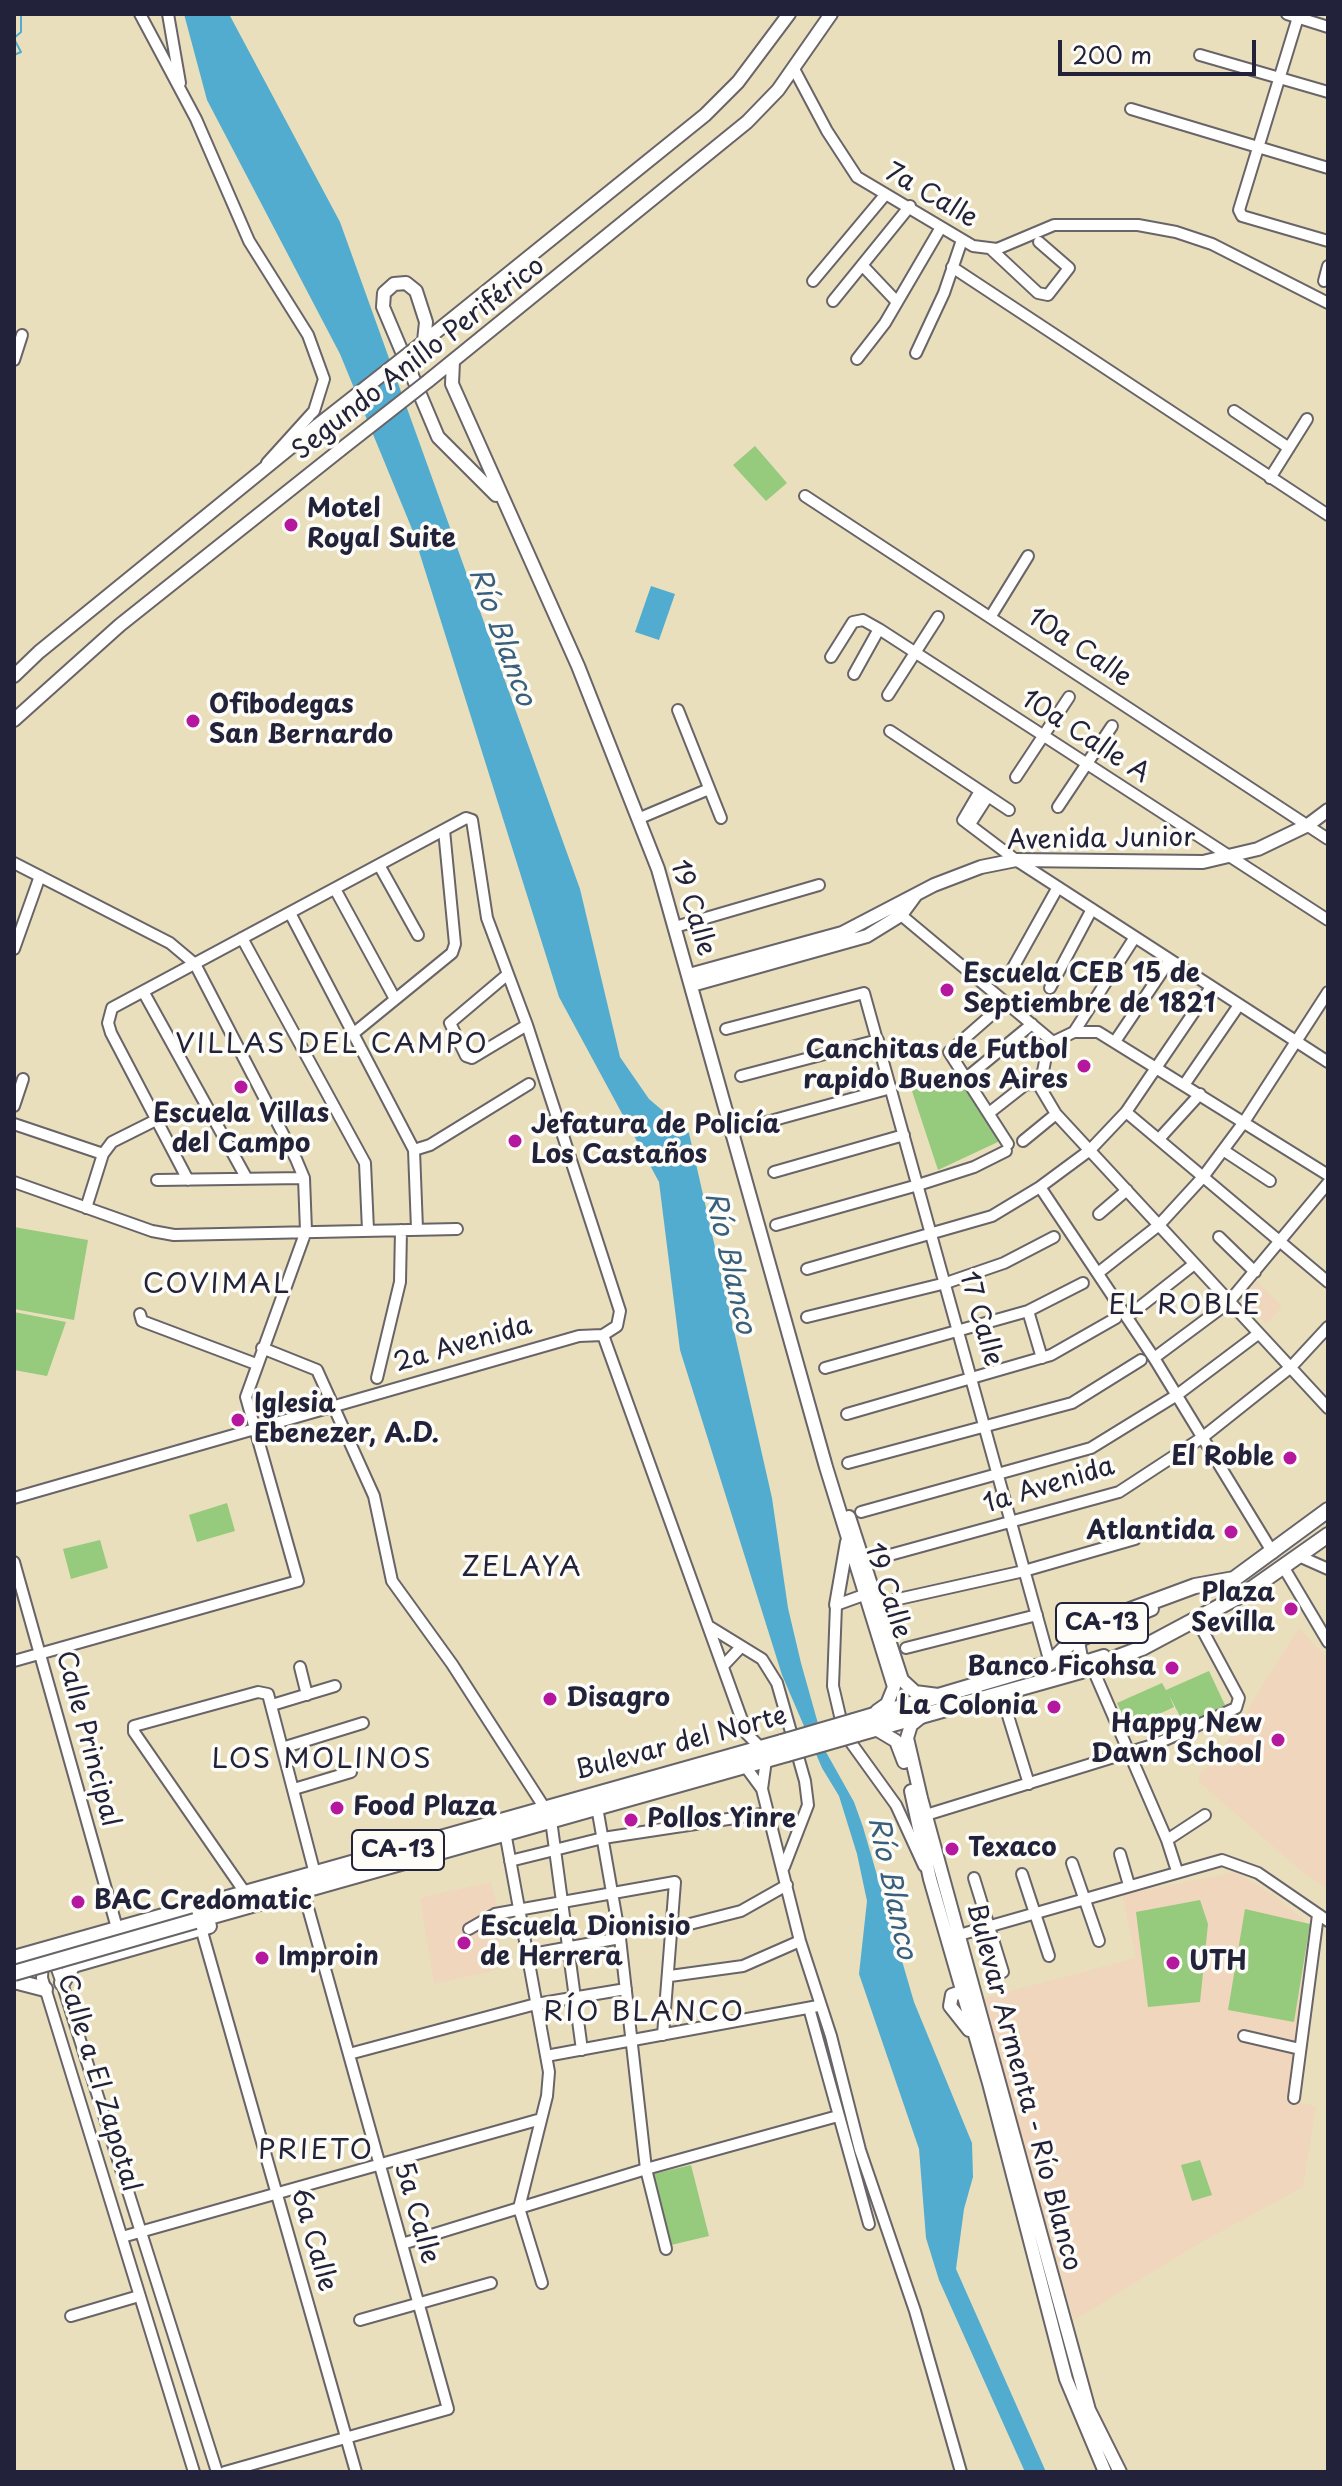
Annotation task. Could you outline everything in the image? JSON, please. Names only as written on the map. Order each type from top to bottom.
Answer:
[{"type":"highway","name":"Bulevar del Norte","points":[[18,1978],[198,1925],[248,1900],[315,1874],[785,1748],[864,1725],[942,1695],[1050,1663],[1079,1634],[1130,1610],[1195,1586],[1234,1579],[1328,1510]]},
{"type":"highway","name":"Bulevar del Norte","points":[[864,1725],[924,1715],[1092,1667],[1142,1648],[1247,1592],[1301,1557],[1328,1535]]},
{"type":"highway","name":"Bulevar del Norte","points":[[17,1960],[117,1928],[206,1905],[303,1890],[505,1832],[548,1814],[597,1807],[744,1759]]},
{"type":"highway","points":[[17,1960],[44,1955],[206,1905]]},
{"type":"highway","points":[[61,1950],[61,1964],[73,1965],[198,1925]]},
{"type":"highway","points":[[17,1960],[32,1965],[34,1971],[18,1978]]},
{"type":"highway","points":[[62,1983],[73,1965]]},
{"type":"highway","points":[[18,1978],[45,1989]]},
{"type":"main road","name":"Segundo Anillo Periférico","points":[[14,676],[99,602],[705,115],[738,82],[789,14]]},
{"type":"main road","name":"Segundo Anillo Periférico","points":[[14,720],[120,625],[690,172],[747,122],[794,69],[831,14]]},
{"type":"main road","points":[[423,343],[427,328],[416,291],[406,283],[394,284],[384,293],[384,312],[438,437],[501,499]]},
{"type":"main road","points":[[423,307],[440,316],[464,308]]},
{"type":"main road","name":"19 Calle","points":[[453,361],[452,384],[578,666],[640,818],[691,980],[847,1539],[902,1680],[915,1692],[942,1695]]},
{"type":"main road","points":[[430,379],[452,384]]},
{"type":"main road","name":"Avenida Junior","points":[[691,980],[867,936],[917,894],[964,872],[1016,860],[1178,863],[1230,857],[1258,849],[1308,825],[1328,810]]},
{"type":"main road","name":"19 Calle","points":[[826,1467],[842,1500],[894,1687],[887,1704],[864,1725]]},
{"type":"main road","points":[[836,1605],[847,1539]]},
{"type":"main road","points":[[1234,1579],[1086,1637],[1078,1641],[1079,1654],[1088,1661],[1099,1659],[1247,1592]]},
{"type":"main road","points":[[864,1725],[901,1740],[911,1725],[924,1715]]},
{"type":"main road","name":"Bulevar Armenta - Río Blanco","points":[[901,1740],[930,1879],[1066,2379],[1105,2472]]},
{"type":"main road","name":"Bulevar Armenta - Río Blanco","points":[[901,1740],[926,1815],[1089,2410],[1120,2472]]},
{"type":"main road","points":[[913,1801],[930,1855],[939,1863]]},
{"type":"main road","points":[[961,1992],[973,2000],[989,2064],[996,2074]]},
{"type":"main road","points":[[1029,2240],[1042,2260],[1053,2305],[1062,2313]]},
{"type":"street","points":[[140,14],[226,181],[249,241],[308,335],[324,379],[314,411],[276,450],[253,480]]},
{"type":"street","points":[[168,14],[182,93]]},
{"type":"street","points":[[1328,27],[1295,15],[1239,210],[1242,216],[1328,241]]},
{"type":"street","points":[[1200,55],[1328,92]]},
{"type":"street","name":"7a Calle","points":[[794,69],[850,168],[882,198],[907,210],[938,233],[992,250],[1054,225],[1138,225],[1176,232],[1212,244],[1328,303]]},
{"type":"street","points":[[1131,109],[1328,168]]},
{"type":"street","points":[[813,281],[882,198]]},
{"type":"street","points":[[833,301],[907,210]]},
{"type":"street","points":[[857,359],[897,302],[938,233]]},
{"type":"street","points":[[916,353],[962,240]]},
{"type":"street","points":[[992,250],[1038,293],[1048,295],[1069,268],[1039,242]]},
{"type":"street","points":[[862,265],[897,302]]},
{"type":"street","points":[[1324,281],[1328,266]]},
{"type":"street","points":[[952,267],[1328,515]]},
{"type":"street","points":[[14,360],[22,335]]},
{"type":"street","points":[[1234,411],[1289,448]]},
{"type":"street","points":[[1270,478],[1307,419]]},
{"type":"street","name":"10a Calle","points":[[805,496],[1328,839]]},
{"type":"street","points":[[991,616],[1028,556]]},
{"type":"street","points":[[888,695],[913,651],[938,617]]},
{"type":"street","points":[[831,657],[853,622],[863,620],[879,629],[854,674]]},
{"type":"street","name":"10a Calle A","points":[[879,629],[1328,920]]},
{"type":"street","points":[[1016,777],[1069,697]]},
{"type":"street","points":[[678,710],[721,818]]},
{"type":"street","points":[[1058,807],[1112,726]]},
{"type":"street","points":[[890,731],[1009,810]]},
{"type":"street","points":[[640,818],[709,789]]},
{"type":"street","points":[[984,793],[966,822],[1016,860],[1328,1062]]},
{"type":"street","points":[[188,1180],[111,1033],[109,1015],[112,1008],[381,867],[466,818],[474,823],[487,918],[527,1025],[620,1311],[617,1326],[603,1335],[747,1734],[763,1754],[762,1789],[772,1834],[787,1885],[838,2116],[869,2224]]},
{"type":"street","points":[[354,1033],[452,953],[444,830]]},
{"type":"street","points":[[14,863],[170,943],[195,964],[304,1178],[306,1231],[246,1397],[298,1581],[14,1661]]},
{"type":"street","points":[[381,867],[418,935]]},
{"type":"street","points":[[14,949],[40,876]]},
{"type":"street","points":[[675,927],[819,885]]},
{"type":"street","points":[[1010,973],[1058,887]]},
{"type":"street","points":[[335,889],[395,999]]},
{"type":"street","points":[[1050,988],[1092,909]]},
{"type":"street","points":[[896,910],[1053,1042]]},
{"type":"street","points":[[290,913],[414,1150],[417,1229]]},
{"type":"street","points":[[1074,1032],[1135,937]]},
{"type":"street","points":[[242,938],[365,1163],[368,1230]]},
{"type":"street","points":[[1116,1040],[1170,960]]},
{"type":"street","points":[[508,974],[450,1023],[466,1056],[472,1058],[527,1025]]},
{"type":"street","points":[[807,1269],[992,1216],[1040,1187],[1090,1150],[1126,1112],[1211,987]]},
{"type":"street","points":[[1098,1273],[1159,1225],[1203,1177],[1244,1122],[1328,992]]},
{"type":"street","points":[[144,993],[247,1179]]},
{"type":"street","name":"17 Calle","points":[[726,1029],[864,993],[974,1378],[1050,1663]]},
{"type":"street","points":[[776,1225],[974,1167],[1007,1148],[989,1113],[950,1055],[951,1049],[1006,1002]]},
{"type":"street","points":[[1184,1085],[1239,1005]]},
{"type":"street","points":[[965,1079],[1032,1024]]},
{"type":"street","points":[[1328,1175],[1116,1040],[1098,1032],[1074,1032],[1053,1042],[1043,1062],[1040,1085],[1056,1114],[1328,1408]]},
{"type":"street","points":[[741,1076],[878,1040]]},
{"type":"street","points":[[14,1106],[23,1079]]},
{"type":"street","points":[[414,1150],[430,1145],[529,1084]]},
{"type":"street","points":[[989,1113],[1026,1084],[1040,1085]]},
{"type":"street","points":[[752,1126],[891,1088]]},
{"type":"street","points":[[1159,1139],[1200,1094]]},
{"type":"street","points":[[1126,1112],[1328,1282]]},
{"type":"street","points":[[1023,1141],[1056,1114]]},
{"type":"street","points":[[86,1208],[103,1154],[112,1142],[156,1120]]},
{"type":"street","points":[[14,1124],[103,1154]]},
{"type":"street","points":[[774,1172],[904,1135]]},
{"type":"street","points":[[1223,1150],[1270,1181]]},
{"type":"street","points":[[157,1180],[304,1178]]},
{"type":"street","points":[[14,1182],[152,1231],[174,1235],[457,1229]]},
{"type":"street","points":[[1154,1358],[1228,1303],[1283,1241],[1328,1183]]},
{"type":"street","points":[[1040,1187],[1098,1273],[1121,1317],[1154,1358],[1273,1553]]},
{"type":"street","points":[[1099,1214],[1127,1190]]},
{"type":"street","points":[[377,1378],[400,1282],[401,1230]]},
{"type":"street","points":[[807,1317],[946,1283],[1004,1263],[1054,1237]]},
{"type":"street","points":[[1219,1237],[1255,1272]]},
{"type":"street","points":[[847,1414],[1042,1358],[1121,1317],[1193,1265]]},
{"type":"street","points":[[825,1368],[1028,1311],[1083,1283]]},
{"type":"street","points":[[1028,1311],[1042,1358]]},
{"type":"street","points":[[140,1314],[142,1321],[256,1364]]},
{"type":"street","name":"1a Avenida","points":[[875,1559],[1119,1492],[1203,1437],[1291,1367],[1328,1327]]},
{"type":"street","points":[[861,1512],[1091,1448],[1177,1395],[1258,1334]]},
{"type":"street","name":"2a Avenida","points":[[14,1498],[579,1336],[603,1335]]},
{"type":"street","points":[[262,1348],[317,1370],[374,1496],[392,1581],[452,1664],[548,1814],[558,1850],[582,2050]]},
{"type":"street","points":[[848,1463],[1072,1403],[1141,1360]]},
{"type":"street","points":[[894,1600],[1024,1571],[1135,1539]]},
{"type":"street","points":[[1301,1557],[1328,1569]]},
{"type":"street","name":"Calle Principal","points":[[14,1562],[117,1928]]},
{"type":"street","points":[[1284,1568],[1328,1642]]},
{"type":"street","points":[[868,1593],[836,1605],[833,1686],[844,1733],[905,1820],[930,1879]]},
{"type":"street","points":[[906,1648],[1037,1615]]},
{"type":"street","points":[[926,1815],[1129,1753],[1236,1708],[1239,1698],[1197,1620]]},
{"type":"street","points":[[710,1627],[762,1659],[777,1683],[801,1767],[808,1805],[783,1868]]},
{"type":"street","points":[[723,1666],[740,1648]]},
{"type":"street","points":[[300,1667],[307,1695]]},
{"type":"street","points":[[1092,1667],[1167,1840],[1177,1871]]},
{"type":"street","points":[[272,1705],[335,1686]]},
{"type":"street","points":[[248,1900],[133,1728],[258,1692],[268,1694],[315,1874]]},
{"type":"street","points":[[1001,1693],[1029,1784]]},
{"type":"street","points":[[282,1748],[363,1723]]},
{"type":"street","points":[[747,1734],[744,1759],[762,1789]]},
{"type":"street","points":[[294,1789],[351,1772]]},
{"type":"street","points":[[891,1797],[913,1801]]},
{"type":"street","points":[[597,1807],[620,1938],[646,2169],[666,2249]]},
{"type":"street","points":[[510,1861],[603,1838],[768,1813]]},
{"type":"street","points":[[1167,1840],[1205,1815]]},
{"type":"street","points":[[505,1832],[549,2084],[519,2208],[542,2283]]},
{"type":"street","points":[[772,1834],[794,1837]]},
{"type":"street","points":[[1120,1854],[1129,1885]]},
{"type":"street","points":[[959,1935],[1206,1862],[1239,1864],[1323,1918],[1294,2098]]},
{"type":"street","points":[[1072,1863],[1099,1941]]},
{"type":"street","points":[[1022,1874],[1049,1956]]},
{"type":"street","points":[[974,1878],[1003,1972]]},
{"type":"street","points":[[469,1929],[495,1914],[675,1882],[674,1928],[663,2035]]},
{"type":"street","points":[[674,1928],[741,1911],[787,1885]]},
{"type":"street","name":"5a Calle","points":[[303,1890],[448,2409],[347,2436]]},
{"type":"street","name":"6a Calle","points":[[198,1925],[356,2472]]},
{"type":"street","points":[[527,1955],[620,1938]]},
{"type":"street","points":[[670,1976],[743,1966],[800,1941]]},
{"type":"street","name":"Calle a El Zapotal","points":[[44,1955],[57,1969],[62,1983],[217,2472]]},
{"type":"street","name":"Calle a El Zapotal","points":[[44,1955],[41,1973],[45,1989],[194,2472]]},
{"type":"street","points":[[349,2054],[536,2004],[626,1989]]},
{"type":"street","points":[[546,2056],[814,2007]]},
{"type":"street","points":[[814,2007],[831,2036],[860,2150],[915,2311],[961,2472]]},
{"type":"street","points":[[1244,2036],[1300,2049]]},
{"type":"street","points":[[402,2244],[646,2169],[838,2116]]},
{"type":"street","points":[[122,2237],[541,2119]]},
{"type":"street","points":[[360,2320],[491,2283]]},
{"type":"street","points":[[71,2316],[139,2296]]},
{"type":"street","points":[[225,2472],[347,2436]]},
{"type":"shaded area","points":[[1257,1281],[1282,1307],[1266,1324],[1243,1297]]},
{"type":"shaded area","name":"Happy New Dawn School","points":[[1299,1628],[1328,1659],[1328,1889],[1306,1875],[1198,1781],[1200,1773],[1215,1761]]},
{"type":"shaded area","points":[[1236,1872],[1275,1896],[1313,1928],[1287,2101],[1316,2106],[1303,2187],[1200,2243],[1074,2320],[980,1999],[1136,1958],[1122,1895]]},
{"type":"shaded area","name":"Escuela Dionisio de Herrera","points":[[491,1882],[500,1917],[500,1969],[434,1984],[420,1898]]},
{"type":"green space","points":[[755,446],[787,483],[766,501],[733,465]]},
{"type":"green space","points":[[959,1073],[1000,1141],[938,1170],[911,1088]]},
{"type":"green space","points":[[14,1227],[88,1240],[74,1320],[14,1309]]},
{"type":"green space","points":[[14,1312],[66,1322],[47,1376],[14,1370]]},
{"type":"green space","points":[[227,1503],[235,1531],[197,1542],[189,1515]]},
{"type":"green space","points":[[100,1540],[108,1568],[71,1579],[63,1549]]},
{"type":"green space","points":[[1209,1671],[1225,1705],[1184,1724],[1169,1695],[1174,1707],[1129,1728],[1117,1703],[1162,1683],[1166,1690]]},
{"type":"green space","name":"UTH","points":[[1200,1900],[1208,1924],[1200,2002],[1148,2007],[1136,1912]]},
{"type":"green space","points":[[1245,1909],[1310,1924],[1294,2022],[1228,2010]]},
{"type":"green space","points":[[1200,2160],[1212,2195],[1192,2201],[1181,2165]]},
{"type":"green space","points":[[691,2165],[709,2236],[671,2245],[653,2174]]},
{"type":"water","points":[[184,14],[229,14],[340,222],[580,889],[620,1057],[649,1099],[689,1133],[772,1498],[788,1608],[801,1663],[826,1752],[854,1802],[863,1827],[914,2002],[972,2143],[973,2177],[964,2209],[956,2269],[1046,2472],[1025,2472],[939,2280],[926,2238],[919,2149],[859,1974],[867,1901],[857,1854],[839,1796],[822,1768],[782,1675],[680,1350],[659,1182],[559,997],[412,529],[340,354],[207,100]]},
{"type":"water","points":[[651,586],[675,594],[659,640],[635,632]]},
{"type":"waterway","points":[[14,38],[21,32],[21,14]]},
{"type":"waterway","points":[[14,39],[21,52],[14,55]]},
{"type":"place","name":"Motel Royal Suite","points":[[291,525]]},
{"type":"place","name":"Ofibodegas San Bernardo","points":[[193,721]]},
{"type":"place","name":"Escuela CEB 15 de Septiembre de 1821","points":[[947,990]]},
{"type":"place","name":"Canchitas de Futbol rapido Buenos Aires","points":[[1084,1066]]},
{"type":"place","name":"Escuela Villas del Campo","points":[[241,1087]]},
{"type":"place","name":"Jefatura de Policía Los Castaños","points":[[515,1141]]},
{"type":"place","name":"Iglesia Ebenezer, A.D.","points":[[238,1420]]},
{"type":"place","name":"El Roble","points":[[1290,1458]]},
{"type":"place","name":"Atlantida","points":[[1231,1532]]},
{"type":"place","name":"Plaza Sevilla","points":[[1291,1609]]},
{"type":"place","name":"Banco Ficohsa","points":[[1172,1668]]},
{"type":"place","name":"Disagro","points":[[550,1699]]},
{"type":"place","name":"La Colonia","points":[[1054,1707]]},
{"type":"place","name":"Happy New Dawn School","points":[[1278,1740]]},
{"type":"place","name":"Food Plaza","points":[[337,1808]]},
{"type":"place","name":"Pollos Yinre","points":[[631,1820]]},
{"type":"place","name":"Texaco","points":[[952,1849]]},
{"type":"place","name":"BAC Credomatic","points":[[78,1902]]},
{"type":"place","name":"Escuela Dionisio de Herrera","points":[[464,1943]]},
{"type":"place","name":"Improin","points":[[262,1958]]},
{"type":"place","name":"UTH","points":[[1173,1963]]},
{"type":"district","name":"VILLAS DEL CAMPO","points":[[332,1045]]},
{"type":"district","name":"COVIMAL","points":[[217,1285]]},
{"type":"district","name":"EL ROBLE","points":[[1185,1306]]},
{"type":"district","name":"ZELAYA","points":[[522,1568]]},
{"type":"district","name":"LOS MOLINOS","points":[[322,1760]]},
{"type":"district","name":"RÍO BLANCO","points":[[644,2013]]},
{"type":"district","name":"PRIETO","points":[[316,2151]]},
{"type":"water label","name":"Río Blanco","points":[[501,637]]},
{"type":"water label","name":"Río Blanco","points":[[729,1263]]},
{"type":"water label","name":"Río Blanco","points":[[891,1888]]}]
